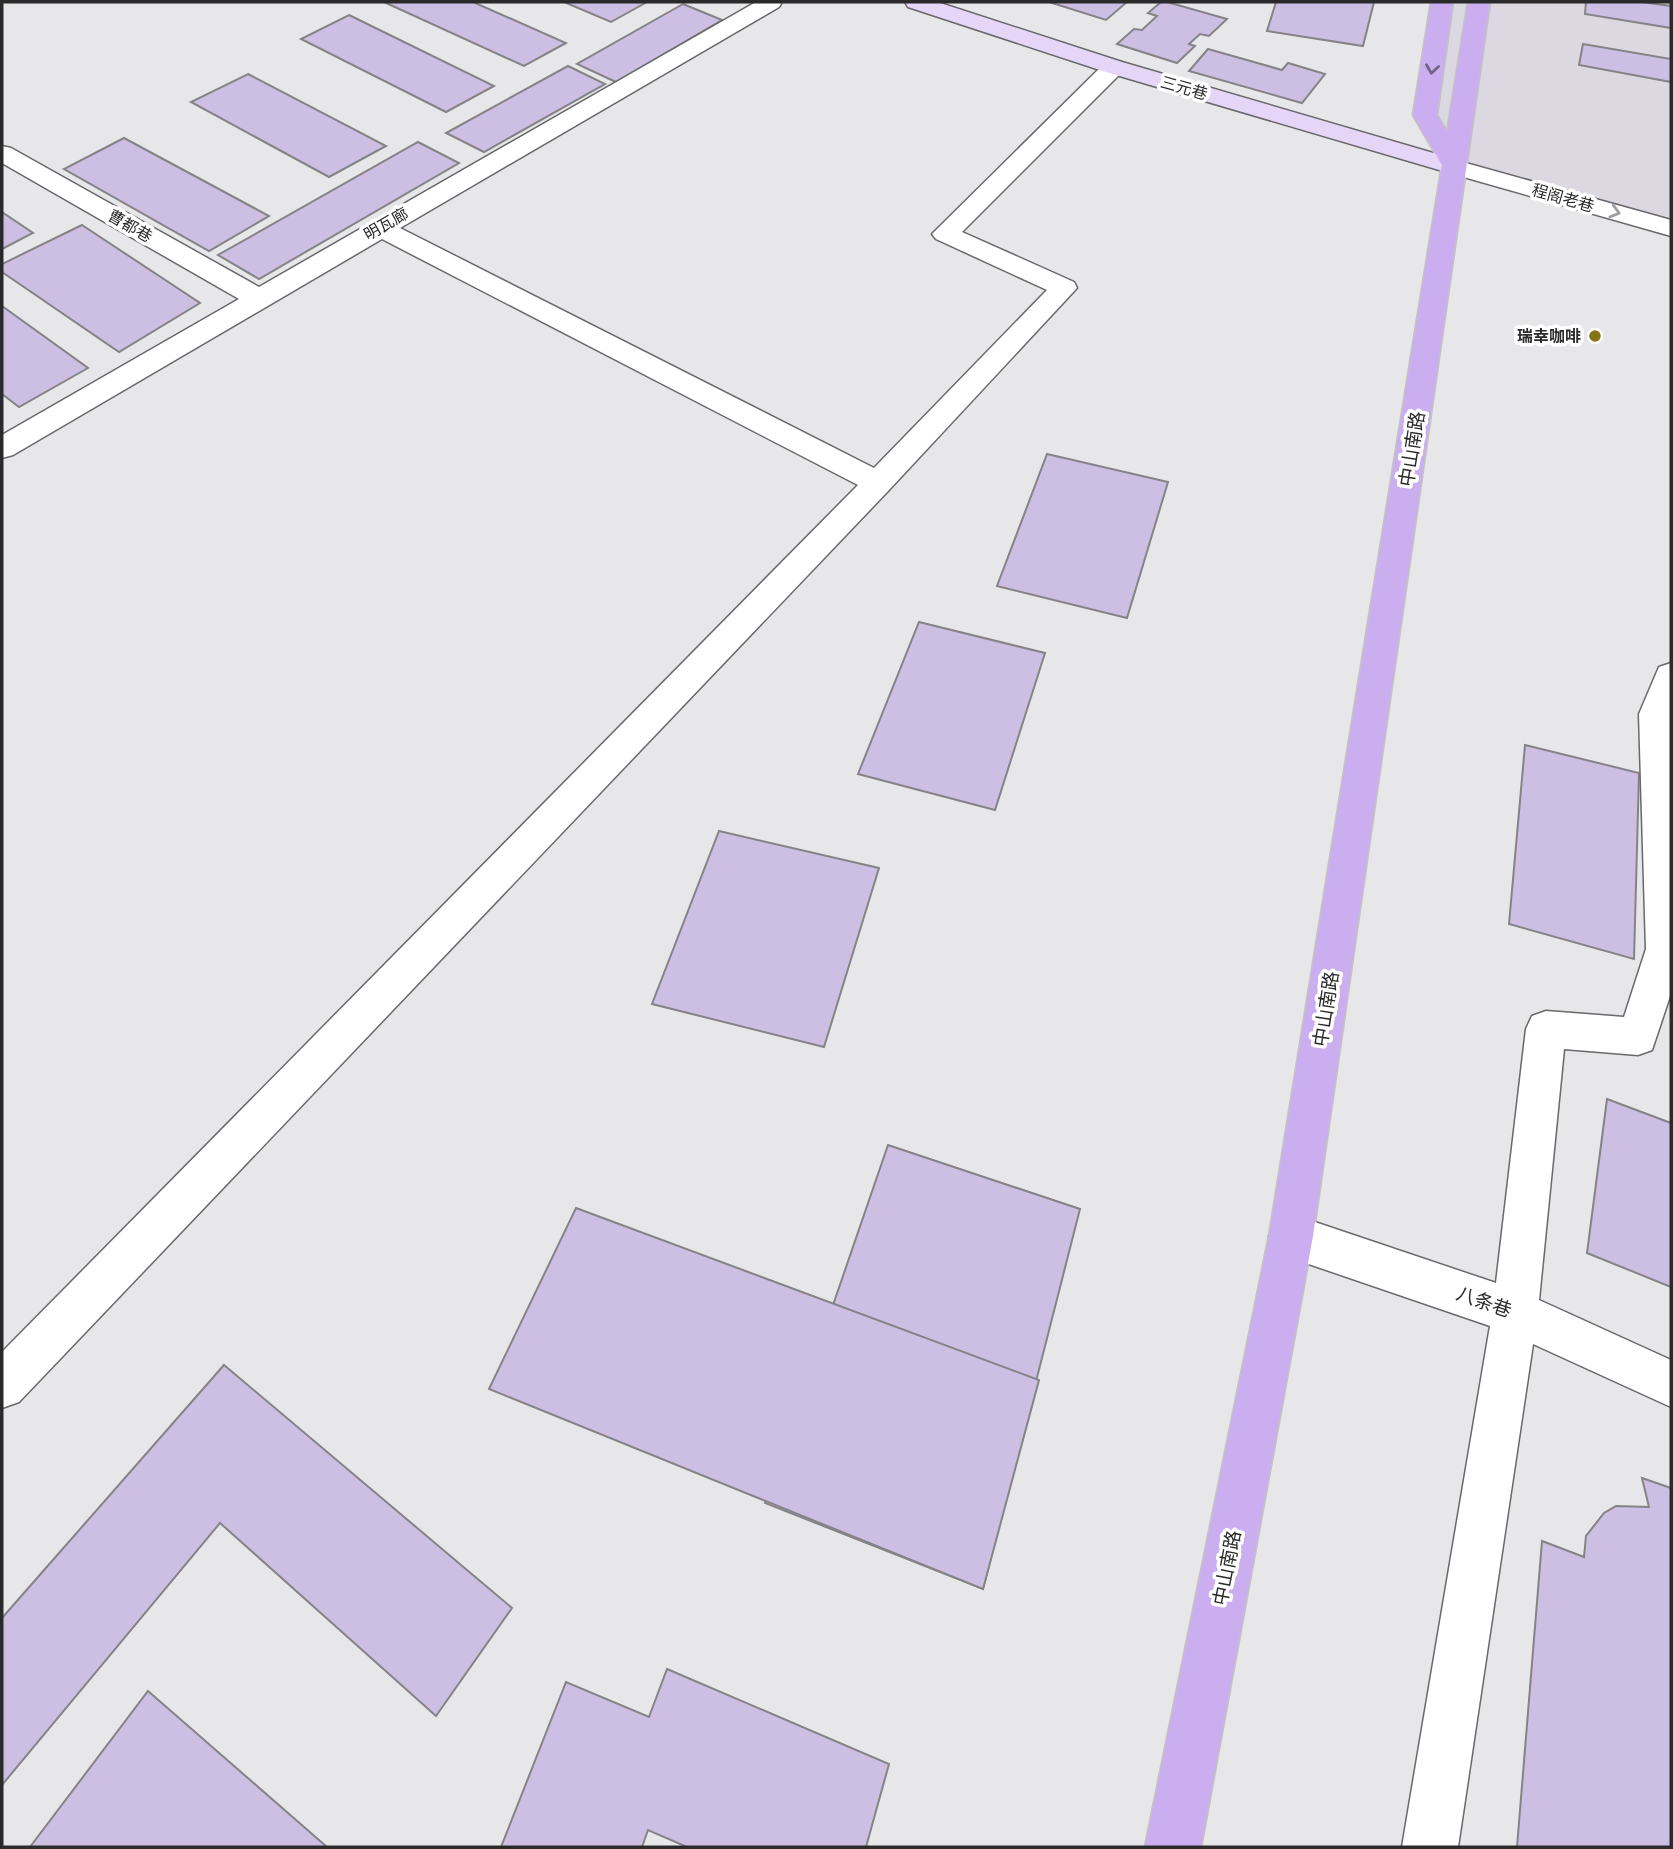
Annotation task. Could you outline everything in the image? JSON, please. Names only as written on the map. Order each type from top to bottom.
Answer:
[{"type":"main road","points":[[1442,2],[1425,115],[1455,167]]},
{"type":"main road","name":"中山南路","points":[[1174,1847],[1291,1236],[1479,2]]},
{"type":"street","name":"明瓦廊","points":[[2,448],[772,2]]},
{"type":"street","name":"三元巷","points":[[916,2],[1114,67],[1455,167]]},
{"type":"street","points":[[2,1385],[1064,288],[945,233],[1114,67]]},
{"type":"street","name":"曹都巷","points":[[2,153],[258,299]]},
{"type":"street","name":"程阁老巷","points":[[1455,167],[1671,228]]},
{"type":"street","points":[[380,228],[878,483]]},
{"type":"street","points":[[1430,1847],[1515,1312],[1546,1029],[1638,1037],[1665,949],[1656,714],[1670,684]]},
{"type":"street","name":"八条巷","points":[[1291,1236],[1515,1312],[1671,1384]]},
{"type":"shaded area","points":[[1442,2],[1671,2],[1671,228],[1455,167],[1425,115]]},
{"type":"building","points":[[384,2],[473,2],[566,43],[524,66]]},
{"type":"building","points":[[564,2],[647,2],[611,22]]},
{"type":"building","points":[[1049,2],[1127,2],[1106,20]]},
{"type":"building","points":[[1161,2],[1227,19],[1209,36],[1200,34],[1189,44],[1195,46],[1177,63],[1117,44],[1134,29],[1142,30],[1157,16],[1148,13]]},
{"type":"building","points":[[1276,2],[1374,2],[1363,46],[1267,31]]},
{"type":"building","points":[[1586,2],[1641,2],[1671,6],[1671,28],[1585,14]]},
{"type":"building","points":[[683,4],[722,20],[616,82],[577,64]]},
{"type":"building","points":[[349,15],[494,86],[446,112],[301,39]]},
{"type":"building","points":[[1583,44],[1671,59],[1671,82],[1579,65]]},
{"type":"building","points":[[1208,49],[1282,70],[1288,63],[1325,74],[1302,103],[1189,71]]},
{"type":"building","points":[[568,66],[605,84],[484,152],[446,133]]},
{"type":"building","points":[[248,74],[386,146],[329,177],[191,102]]},
{"type":"building","points":[[124,138],[269,216],[209,251],[64,169]]},
{"type":"building","points":[[418,142],[459,163],[259,279],[218,255]]},
{"type":"building","points":[[2,212],[33,233],[2,249]]},
{"type":"building","points":[[82,225],[200,303],[119,352],[2,272],[2,264]]},
{"type":"building","points":[[2,306],[88,368],[19,407],[2,394]]},
{"type":"building","points":[[1047,454],[1168,482],[1127,618],[997,586]]},
{"type":"building","points":[[919,622],[1045,653],[995,810],[858,774]]},
{"type":"building","points":[[1525,745],[1639,773],[1634,959],[1509,924]]},
{"type":"building","points":[[719,831],[879,868],[824,1047],[652,1004]]},
{"type":"building","points":[[1607,1099],[1671,1123],[1671,1287],[1587,1253]]},
{"type":"building","points":[[888,1145],[1080,1209],[983,1589],[765,1503]]},
{"type":"building","points":[[576,1208],[1039,1380],[983,1589],[489,1389]]},
{"type":"building","points":[[224,1365],[512,1608],[436,1716],[220,1523],[2,1785],[2,1618]]},
{"type":"building","points":[[1642,1478],[1671,1488],[1671,1847],[1517,1847],[1542,1541],[1584,1557],[1586,1536],[1604,1513],[1616,1506],[1649,1507]]},
{"type":"building","points":[[667,1669],[889,1764],[866,1847],[687,1847],[648,1830],[642,1847],[501,1847],[566,1682],[649,1717]]},
{"type":"building","points":[[148,1691],[327,1847],[30,1847]]},
{"type":"place","name":"瑞幸咖啡","points":[[1595,336]]}]
